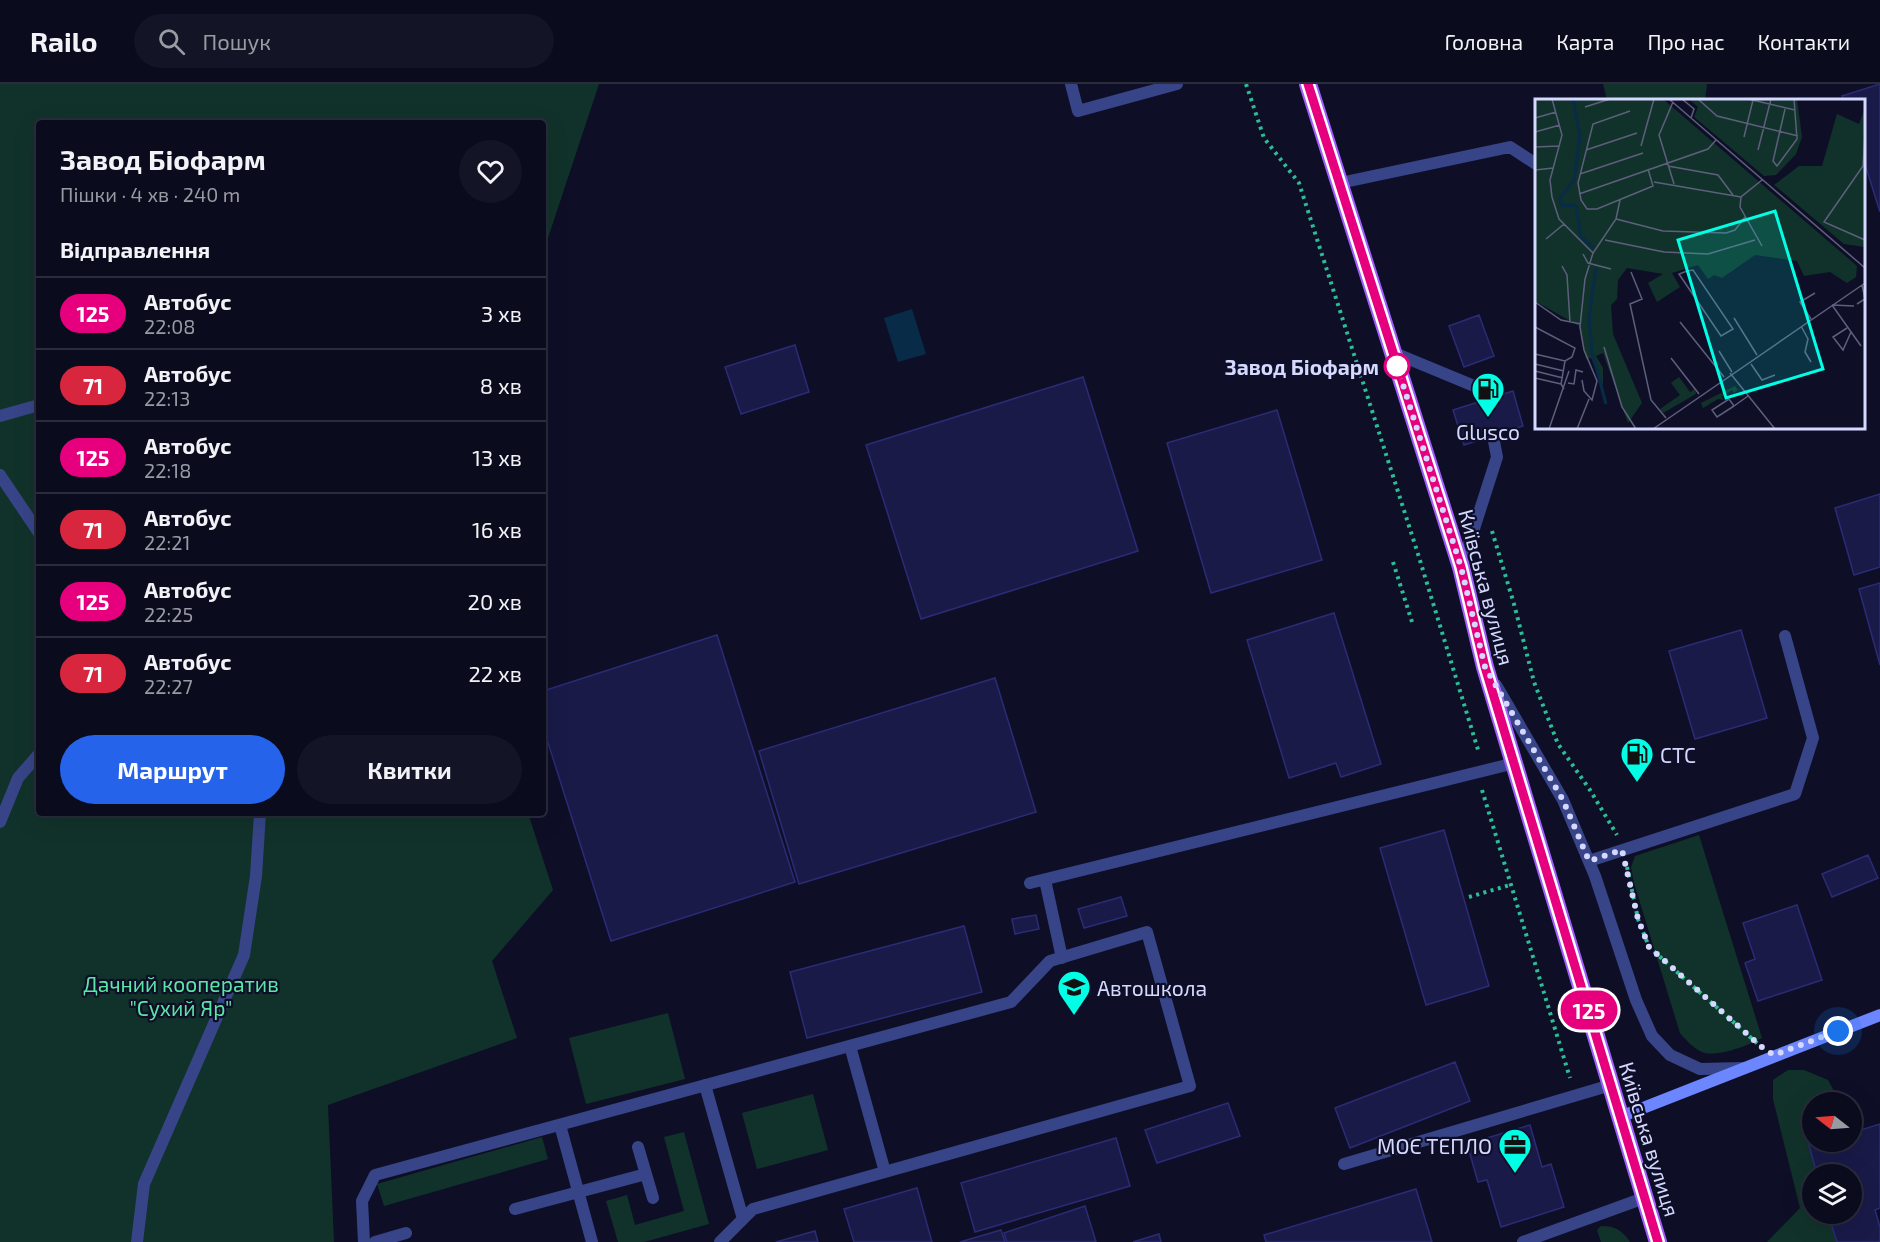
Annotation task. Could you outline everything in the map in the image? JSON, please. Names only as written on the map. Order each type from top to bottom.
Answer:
[{"type":"main road","name":"Київська вулиця","points":[[1308,84],[1461,567],[1485,667],[1658,1242]]},
{"type":"street","points":[[1620,1117],[1880,1015]]},
{"type":"lane","points":[[1071,84],[1078,111],[1177,84]]},
{"type":"lane","points":[[1340,183],[1510,147],[1535,163]]},
{"type":"lane","points":[[1392,352],[1479,388],[1483,400]]},
{"type":"lane","points":[[0,416],[36,406]]},
{"type":"lane","points":[[1461,567],[1497,457],[1494,436]]},
{"type":"lane","points":[[0,476],[36,529]]},
{"type":"lane","points":[[1589,861],[1796,794],[1813,738],[1785,636]]},
{"type":"lane","points":[[1485,667],[1563,800],[1589,861],[1636,1000],[1652,1036],[1670,1055],[1700,1069],[1745,1068]]},
{"type":"lane","points":[[0,822],[18,778],[36,757]]},
{"type":"lane","points":[[1030,884],[1515,763]]},
{"type":"lane","points":[[137,1242],[144,1184],[244,955],[256,876],[260,816]]},
{"type":"lane","points":[[1046,880],[1062,958]]},
{"type":"lane","points":[[364,1242],[362,1201],[375,1175],[1011,1002],[1050,961],[1147,932],[1190,1086],[753,1209],[720,1242]]},
{"type":"lane","points":[[850,1046],[885,1172]]},
{"type":"lane","points":[[705,1085],[743,1219]]},
{"type":"lane","points":[[1344,1164],[1611,1085]]},
{"type":"lane","points":[[560,1125],[592,1242]]},
{"type":"lane","points":[[638,1147],[652,1198]]},
{"type":"lane","points":[[515,1209],[646,1174]]},
{"type":"lane","points":[[1523,1242],[1644,1198]]},
{"type":"lane","points":[[375,1242],[406,1233]]},
{"type":"path","points":[[1246,84],[1264,138],[1299,183],[1479,753],[1476,772],[1575,1096]]},
{"type":"path","points":[[1481,506],[1496,543],[1534,682],[1558,744],[1607,816],[1620,841],[1638,919],[1649,947],[1764,1049],[1774,1055]]},
{"type":"path","points":[[1393,562],[1412,622]]},
{"type":"path","points":[[1469,897],[1510,885]]},
{"type":"green space","name":"Дачний кооператив \"Сухий Яр\"","points":[[0,84],[599,84],[546,244],[546,120],[36,120],[36,816],[529,816],[553,890],[492,961],[517,1038],[328,1105],[334,1242],[0,1242]]},
{"type":"green space","points":[[1603,84],[1707,84],[1705,99],[1607,99]]},
{"type":"green space","points":[[1699,835],[1762,1038],[1741,1047],[1716,1053],[1702,1052],[1680,1033],[1631,867],[1635,856]]},
{"type":"green space","points":[[668,1013],[685,1079],[586,1104],[569,1038]]},
{"type":"green space","points":[[1788,1070],[1804,1070],[1828,1080],[1835,1092],[1802,1092],[1802,1152],[1811,1152],[1814,1164],[1802,1164],[1802,1224],[1831,1224],[1837,1242],[1767,1242],[1800,1208],[1773,1099],[1773,1080]]},
{"type":"green space","points":[[813,1094],[828,1150],[757,1169],[742,1113]]},
{"type":"green space","points":[[684,1132],[709,1224],[644,1242],[618,1242],[606,1201],[627,1195],[635,1225],[684,1211],[664,1137]]},
{"type":"green space","points":[[542,1137],[548,1159],[384,1206],[377,1184]]},
{"type":"green space","points":[[1601,1226],[1618,1230],[1630,1242],[1601,1242],[1597,1230]]},
{"type":"water","points":[[912,309],[926,354],[898,362],[884,318]]},
{"type":"building","points":[[1880,84],[1880,212],[1865,164],[1865,99],[1844,99],[1842,96]]},
{"type":"building","points":[[1479,315],[1494,356],[1464,367],[1449,326]]},
{"type":"building","points":[[795,345],[809,392],[741,414],[725,367]]},
{"type":"building","points":[[1083,377],[1138,551],[921,619],[866,445]]},
{"type":"building","name":"Glusco","points":[[1513,391],[1523,426],[1464,445],[1453,410]]},
{"type":"building","points":[[1277,410],[1322,560],[1211,593],[1167,443]]},
{"type":"building","points":[[1880,494],[1880,567],[1854,575],[1835,508]]},
{"type":"building","points":[[1880,583],[1880,665],[1859,589]]},
{"type":"building","points":[[1334,613],[1381,764],[1341,777],[1336,763],[1289,778],[1247,640]]},
{"type":"building","points":[[1741,630],[1767,718],[1695,739],[1669,651]]},
{"type":"building","points":[[717,635],[795,882],[611,941],[546,736],[546,690]]},
{"type":"building","points":[[995,678],[1036,812],[799,884],[759,751]]},
{"type":"building","points":[[1444,830],[1489,986],[1426,1005],[1380,848]]},
{"type":"building","points":[[1868,855],[1878,878],[1832,897],[1822,874]]},
{"type":"building","points":[[1121,897],[1127,916],[1084,928],[1078,909]]},
{"type":"building","points":[[1797,905],[1822,980],[1758,1001],[1745,963],[1755,959],[1743,923]]},
{"type":"building","points":[[1036,915],[1039,929],[1015,934],[1012,919]]},
{"type":"building","points":[[964,926],[982,992],[807,1038],[790,972]]},
{"type":"building","points":[[1455,1062],[1470,1101],[1350,1148],[1335,1108]]},
{"type":"building","points":[[1228,1103],[1240,1136],[1157,1163],[1145,1130]]},
{"type":"building","points":[[1880,1124],[1880,1208],[1875,1210],[1880,1227],[1880,1242],[1837,1242],[1831,1224],[1862,1224],[1862,1164],[1814,1164],[1811,1152],[1862,1152],[1862,1130]]},
{"type":"building","name":"МОЄ ТЕПЛО","points":[[1530,1125],[1542,1167],[1551,1164],[1564,1207],[1501,1227],[1487,1180],[1478,1182],[1467,1144]]},
{"type":"building","points":[[1116,1138],[1130,1186],[975,1232],[961,1183]]},
{"type":"building","points":[[917,1188],[932,1242],[854,1242],[844,1209]]},
{"type":"building","points":[[1416,1189],[1432,1242],[1266,1242],[1264,1235]]},
{"type":"building","points":[[1085,1206],[1096,1242],[1007,1242],[1004,1233]]},
{"type":"building","points":[[1001,1230],[1005,1242],[960,1242]]},
{"type":"building","points":[[815,1231],[818,1242],[776,1242]]},
{"type":"building","points":[[1159,1234],[1161,1242],[1133,1242]]},
{"type":"bus line","name":"125","points":[[1308,84],[1461,567],[1485,667],[1658,1242]]},
{"type":"place","name":"Завод Біофарм","points":[[1397,366]]},
{"type":"place","name":"Glusco","points":[[1488,418]]},
{"type":"place","name":"СТС","points":[[1637,783]]},
{"type":"place","name":"Автошкола","points":[[1074,1016]]},
{"type":"place","name":"МОЄ ТЕПЛО","points":[[1515,1174]]},
{"type":"route","points":[[1397,366],[1461,567],[1485,667],[1563,800],[1589,861],[1622,850],[1629,872],[1638,919],[1649,947],[1764,1049],[1774,1055],[1838,1031]]}]
